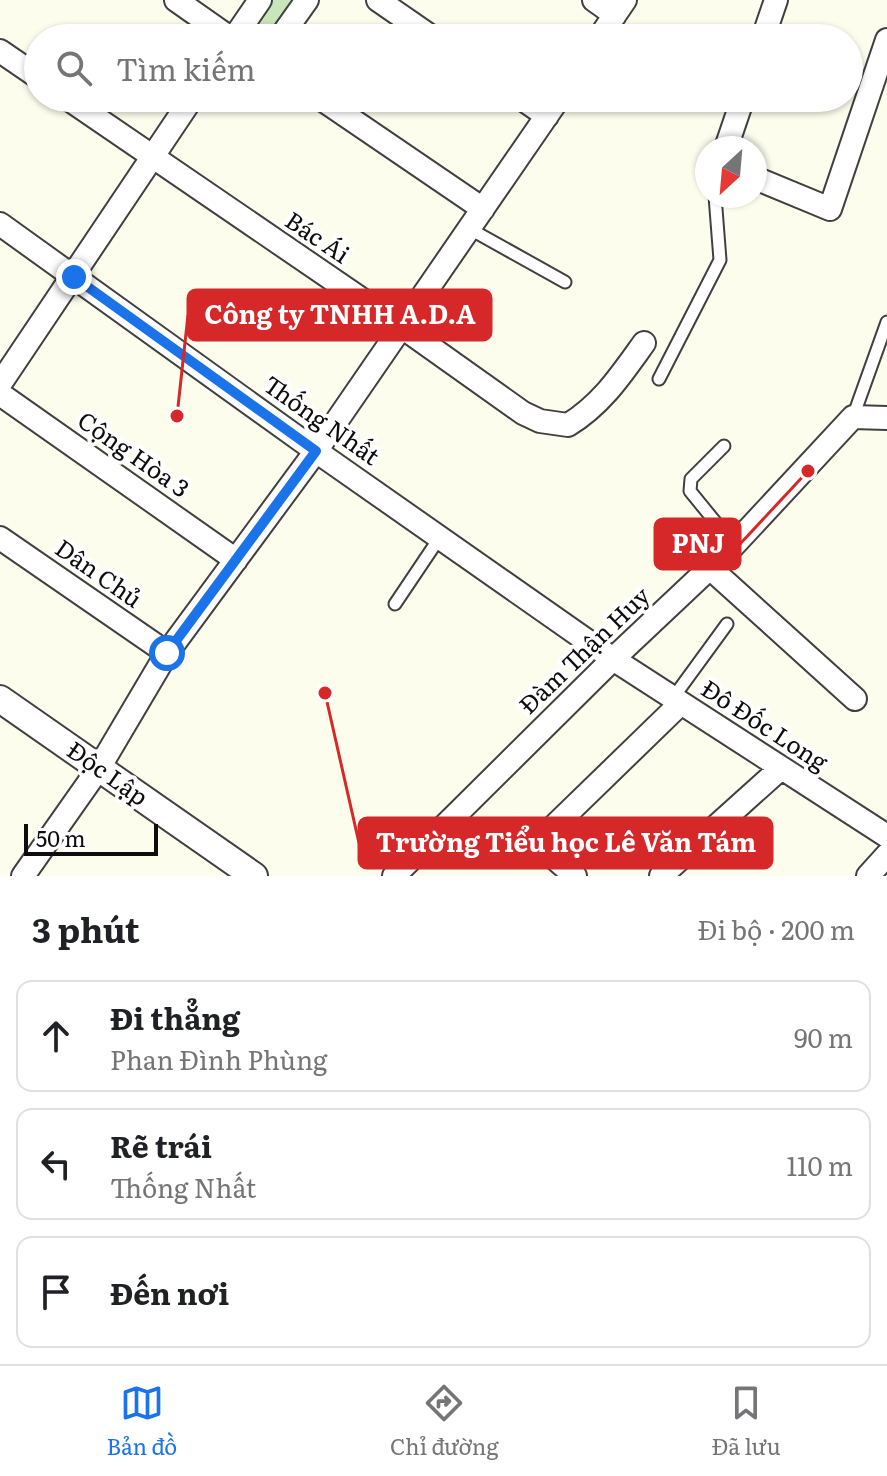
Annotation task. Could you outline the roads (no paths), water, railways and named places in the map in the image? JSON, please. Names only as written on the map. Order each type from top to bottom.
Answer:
[{"type":"street","points":[[176,0],[211,24]]},
{"type":"street","points":[[242,24],[260,0]]},
{"type":"street","points":[[290,24],[307,0]]},
{"type":"street","points":[[378,0],[413,24]]},
{"type":"street","points":[[594,0],[620,8]]},
{"type":"street","points":[[768,24],[776,0]]},
{"type":"street","points":[[863,111],[887,40]]},
{"type":"street","points":[[0,51],[24,67]]},
{"type":"street","name":"Bác Ái","points":[[87,112],[523,413],[540,421],[568,425],[602,399],[644,343]]},
{"type":"street","points":[[0,384],[182,112]]},
{"type":"street","points":[[341,112],[483,209]]},
{"type":"street","points":[[23,876],[99,768],[167,653],[316,451],[550,112]]},
{"type":"street","points":[[730,136],[738,112]]},
{"type":"street","points":[[767,183],[830,209],[863,112]]},
{"type":"street","name":"Thống Nhất","points":[[0,224],[613,659]]},
{"type":"street","name":"Cộng Hòa 3","points":[[0,394],[236,560]]},
{"type":"street","points":[[853,417],[887,418]]},
{"type":"street","name":"Đàm Thận Huy","points":[[394,876],[613,659],[734,545],[853,417]]},
{"type":"street","name":"Dân Chủ","points":[[0,538],[167,653]]},
{"type":"street","points":[[710,568],[855,699]]},
{"type":"street","name":"Đô Đốc Long","points":[[613,659],[887,836]]},
{"type":"street","name":"Độc Lập","points":[[0,699],[254,876]]},
{"type":"street","points":[[575,876],[539,840],[677,701]]},
{"type":"street","points":[[661,876],[781,768]]},
{"type":"street","points":[[868,876],[887,855]]},
{"type":"lane","points":[[659,379],[720,260],[716,208]]},
{"type":"lane","points":[[470,229],[565,282]]},
{"type":"lane","points":[[853,417],[887,322]]},
{"type":"lane","points":[[724,446],[691,479],[690,491],[734,545]]},
{"type":"lane","points":[[395,604],[440,537]]},
{"type":"lane","points":[[677,701],[727,624]]},
{"type":"place","name":"Công ty TNHH A.D.A","points":[[177,416]]},
{"type":"place","name":"PNJ","points":[[808,471]]},
{"type":"place","name":"Trường Tiểu học Lê Văn Tám","points":[[325,693]]}]
